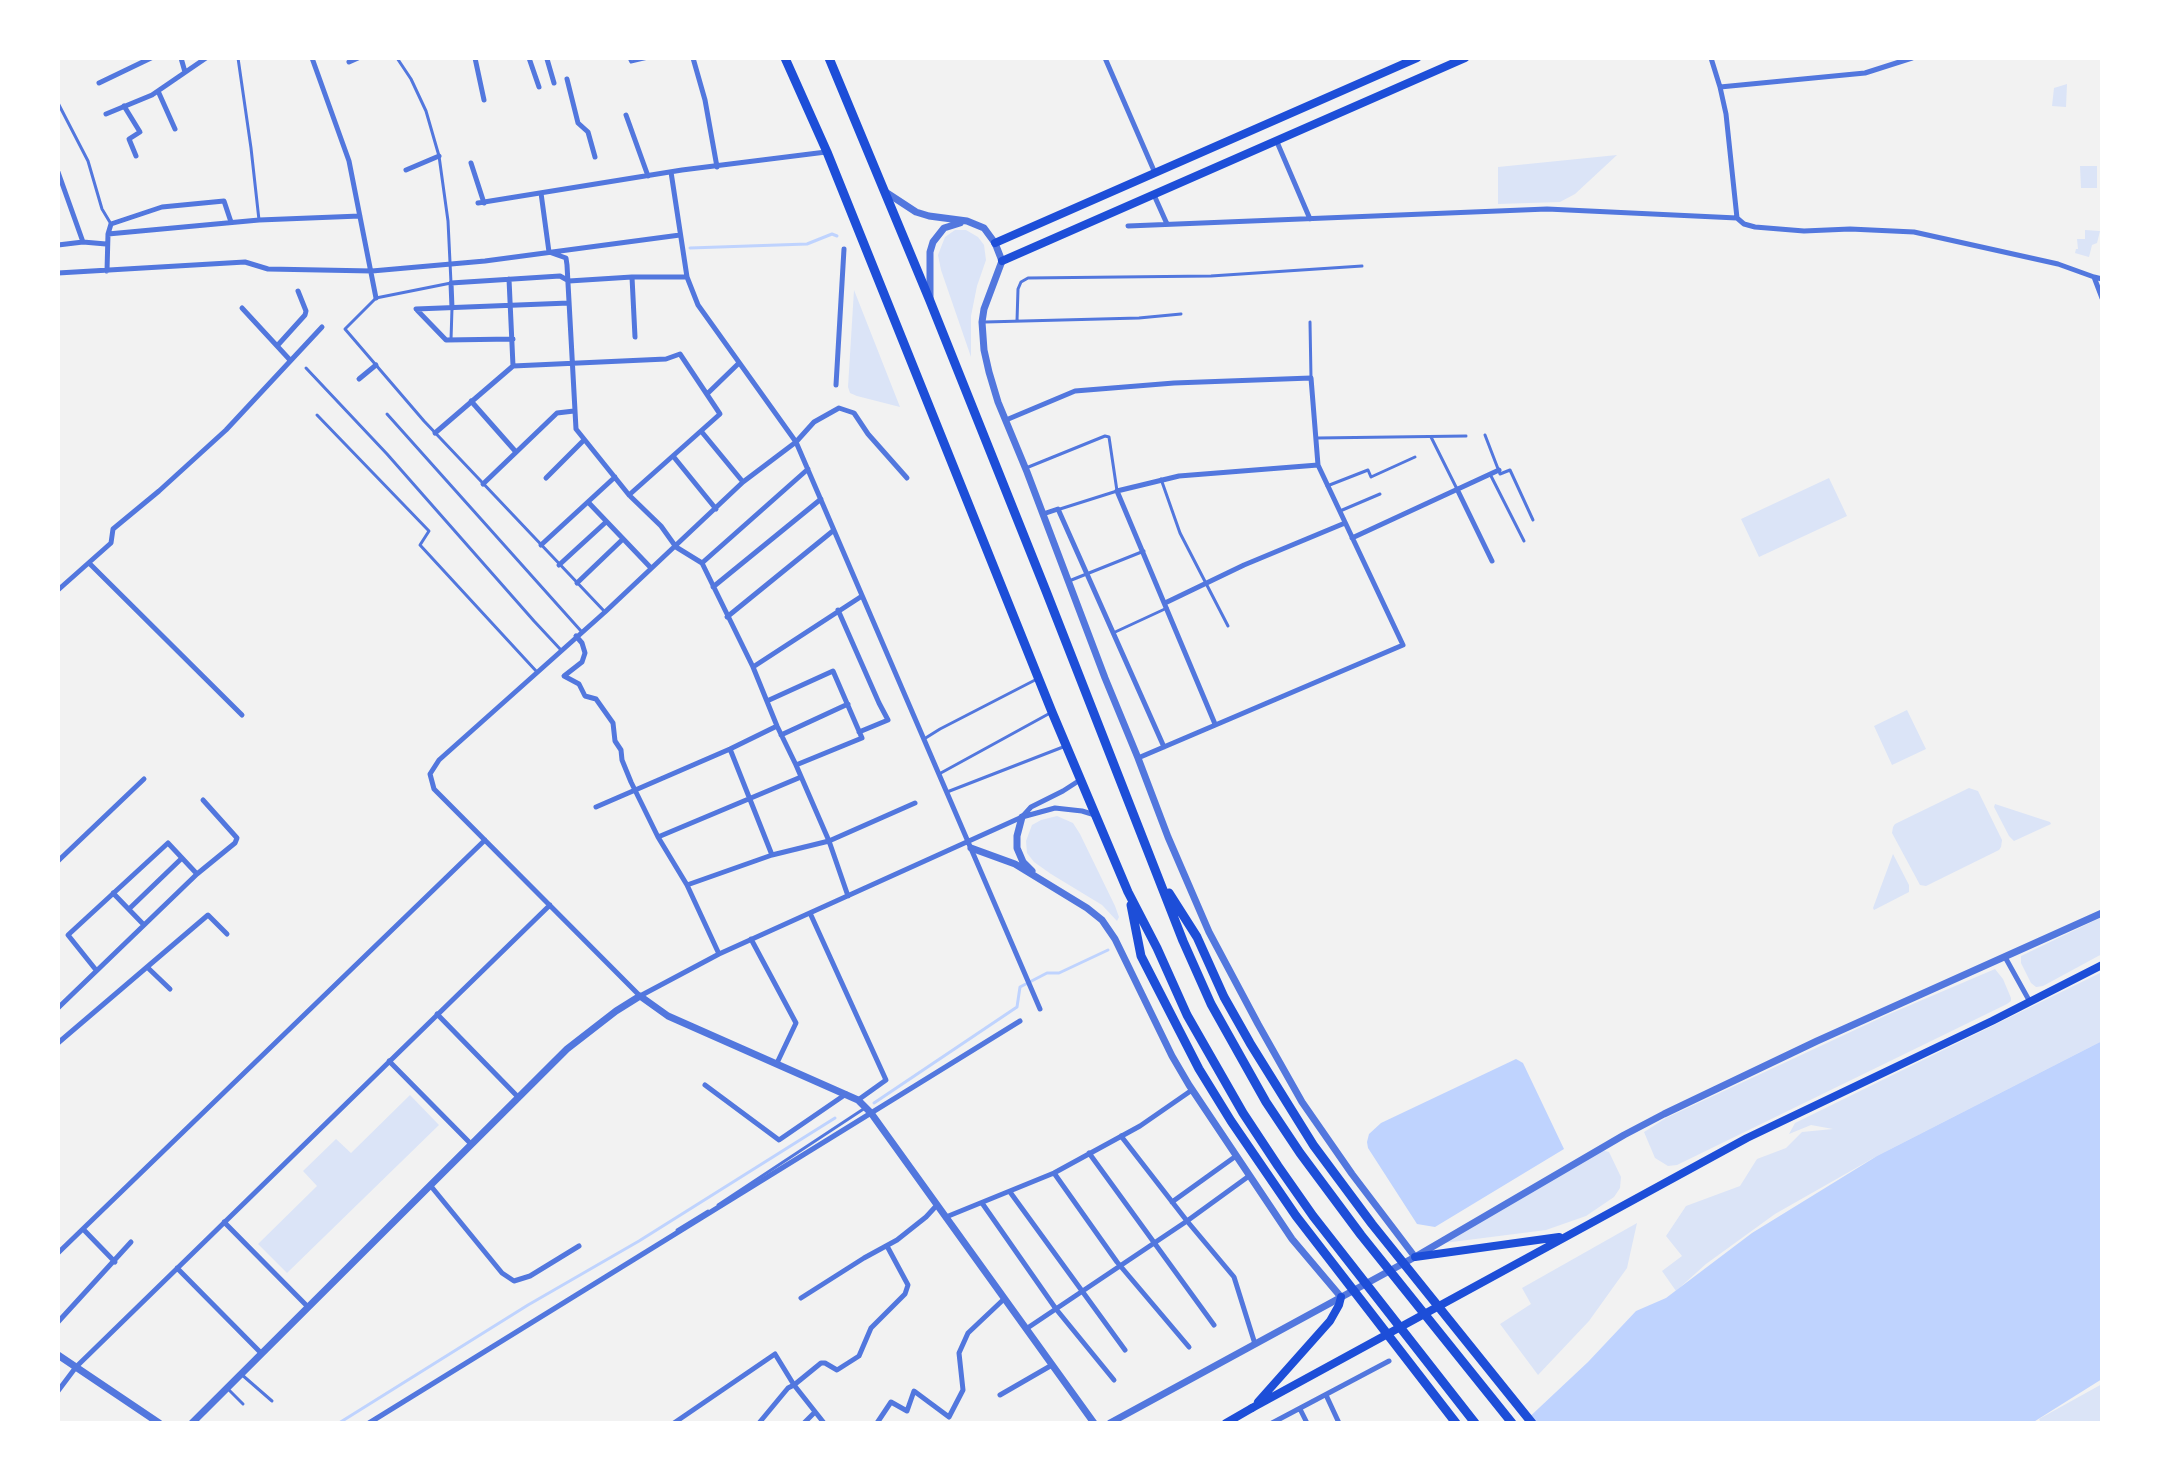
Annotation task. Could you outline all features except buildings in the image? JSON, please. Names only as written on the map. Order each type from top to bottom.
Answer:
[{"type":"highway","points":[[785,58],[827,152],[1052,712],[1128,892],[1187,1015],[1243,1113],[1278,1166],[1339,1250],[1475,1423]]},
{"type":"highway","points":[[829,58],[930,301],[1183,941],[1211,1004],[1266,1102],[1309,1165],[1361,1235],[1512,1423]]},
{"type":"highway","points":[[1158,876],[1197,937],[1224,997],[1280,1095],[1348,1194],[1532,1423]]},
{"type":"highway","points":[[1128,892],[1141,956],[1199,1069],[1265,1174],[1456,1423]]},
{"type":"main road","points":[[995,243],[1417,58]]},
{"type":"main road","points":[[1002,261],[1465,58]]},
{"type":"main road","points":[[1154,194],[1155,173]]},
{"type":"main road","points":[[1226,1423],[1747,1138],[2102,965]]},
{"type":"main road","points":[[1415,1257],[1564,1237]]},
{"type":"main road","points":[[1252,1408],[1330,1321],[1341,1297]]},
{"type":"street","points":[[99,83],[140,60],[151,58]]},
{"type":"street","points":[[181,58],[185,72]]},
{"type":"street","points":[[106,114],[158,91],[206,58]]},
{"type":"street","points":[[312,58],[349,161],[376,298]]},
{"type":"street","points":[[349,62],[358,58]]},
{"type":"street","points":[[475,58],[484,100]]},
{"type":"street","points":[[529,58],[539,87]]},
{"type":"street","points":[[693,58],[705,100],[717,167]]},
{"type":"street","points":[[1105,58],[1155,173]]},
{"type":"street","points":[[1711,58],[1726,114],[1737,218]]},
{"type":"street","points":[[1720,87],[1852,75],[1912,58]]},
{"type":"street","points":[[547,59],[554,83]]},
{"type":"street","points":[[567,79],[578,123],[588,132],[595,157]]},
{"type":"street","points":[[158,91],[175,129]]},
{"type":"street","points":[[124,106],[140,132],[129,139],[136,156]]},
{"type":"street","points":[[626,115],[648,176]]},
{"type":"street","points":[[1276,141],[1310,219]]},
{"type":"street","points":[[471,163],[481,203],[671,172],[827,152]]},
{"type":"street","points":[[406,170],[439,156]]},
{"type":"street","points":[[58,172],[83,242]]},
{"type":"street","points":[[671,172],[687,277],[698,305],[796,442],[1040,1009]]},
{"type":"street","points":[[541,193],[549,252]]},
{"type":"street","points":[[886,193],[916,212],[967,221],[984,228],[995,243],[1002,261],[982,322],[989,372],[1168,837],[1209,932],[1302,1102],[1415,1257]]},
{"type":"street","points":[[1154,194],[1167,224]]},
{"type":"street","points":[[107,271],[106,244],[111,224],[162,207],[224,201],[231,222]]},
{"type":"street","points":[[1128,226],[1547,209],[1737,218],[1755,227],[1804,231],[1850,229],[1914,232],[2058,264],[2102,279]]},
{"type":"street","points":[[108,234],[259,220],[360,216]]},
{"type":"street","points":[[930,301],[930,252],[933,242],[945,227],[967,221]]},
{"type":"street","points":[[58,273],[245,262],[268,269],[372,271],[485,261],[680,235]]},
{"type":"street","points":[[58,245],[83,242],[106,244]]},
{"type":"street","points":[[836,385],[844,249]]},
{"type":"street","points":[[549,252],[566,258],[576,429],[676,547],[702,563],[796,765],[829,841],[848,896]]},
{"type":"street","points":[[452,308],[451,283],[560,276],[569,281],[687,277]]},
{"type":"street","points":[[632,277],[635,337]]},
{"type":"street","points":[[2094,277],[2102,298]]},
{"type":"street","points":[[509,279],[513,366]]},
{"type":"street","points":[[277,346],[305,315],[298,291]]},
{"type":"street","points":[[513,339],[446,340],[416,309],[569,303]]},
{"type":"street","points":[[242,308],[290,360]]},
{"type":"street","points":[[58,590],[111,543],[113,529],[226,430],[322,327]]},
{"type":"street","points":[[435,433],[513,366],[666,359],[680,354],[720,414],[629,495]]},
{"type":"street","points":[[707,394],[739,363]]},
{"type":"street","points":[[359,379],[376,365]]},
{"type":"street","points":[[1006,420],[1075,391],[1174,383],[1311,378],[1318,465],[1403,645],[1138,758]]},
{"type":"street","points":[[471,401],[516,452]]},
{"type":"street","points":[[907,478],[868,434],[854,413],[839,408],[814,422],[796,442],[743,482],[605,612],[439,760],[430,774],[434,789],[640,996],[668,1016],[858,1100],[1094,1423]]},
{"type":"street","points":[[483,484],[557,413],[574,411]]},
{"type":"street","points":[[701,431],[743,482]]},
{"type":"street","points":[[546,478],[584,440]]},
{"type":"street","points":[[673,456],[716,509]]},
{"type":"street","points":[[1215,724],[1117,491],[1179,476],[1318,465]]},
{"type":"street","points":[[702,563],[808,469]]},
{"type":"street","points":[[1352,538],[1499,470]]},
{"type":"street","points":[[541,545],[615,477]]},
{"type":"street","points":[[1457,489],[1492,561]]},
{"type":"street","points":[[713,587],[821,499]]},
{"type":"street","points":[[588,502],[651,568]]},
{"type":"street","points":[[1043,514],[1058,509],[1164,747]]},
{"type":"street","points":[[559,565],[606,522]]},
{"type":"street","points":[[1166,605],[1205,583],[1345,523]]},
{"type":"street","points":[[727,617],[834,530]]},
{"type":"street","points":[[577,583],[623,539]]},
{"type":"street","points":[[89,563],[242,715]]},
{"type":"street","points":[[753,667],[862,596]]},
{"type":"street","points":[[796,765],[888,720],[838,610]]},
{"type":"street","points":[[579,634],[585,653],[582,662],[564,676],[579,684],[585,696],[596,699],[613,723],[615,741],[635,790],[687,885],[719,954]]},
{"type":"street","points":[[767,701],[833,671],[861,735]]},
{"type":"street","points":[[781,735],[848,704]]},
{"type":"street","points":[[596,807],[777,726]]},
{"type":"street","points":[[730,749],[772,855]]},
{"type":"street","points":[[658,837],[801,777]]},
{"type":"street","points":[[58,861],[144,779]]},
{"type":"street","points":[[1059,892],[1029,869],[1018,853],[1016,842],[1022,817],[1031,807],[1081,780]]},
{"type":"street","points":[[58,1008],[197,874],[235,843],[237,838],[203,800]]},
{"type":"street","points":[[687,885],[772,855],[829,841],[915,803]]},
{"type":"street","points":[[192,1423],[567,1049],[616,1011],[719,954],[954,848],[970,845],[1022,817],[1055,808],[1096,815]]},
{"type":"street","points":[[58,1253],[485,840]]},
{"type":"street","points":[[96,970],[68,935],[168,843],[197,874]]},
{"type":"street","points":[[970,845],[1015,864],[1095,914],[1109,929],[1192,1090],[1292,1239],[1341,1297]]},
{"type":"street","points":[[129,909],[182,858]]},
{"type":"street","points":[[113,893],[144,925]]},
{"type":"street","points":[[58,1391],[76,1367],[550,905]]},
{"type":"street","points":[[810,913],[886,1080],[858,1100]]},
{"type":"street","points":[[1110,1423],[1415,1257],[1664,1114],[2102,913]]},
{"type":"street","points":[[58,1043],[208,915],[227,934]]},
{"type":"street","points":[[751,939],[796,1023],[777,1063]]},
{"type":"street","points":[[2005,956],[2030,1002]]},
{"type":"street","points":[[147,967],[170,989]]},
{"type":"street","points":[[437,1014],[518,1097]]},
{"type":"street","points":[[369,1423],[868,1110],[1020,1021]]},
{"type":"street","points":[[389,1061],[471,1144]]},
{"type":"street","points":[[705,1085],[779,1140],[847,1094]]},
{"type":"street","points":[[946,1217],[1054,1173],[1140,1126],[1192,1090]]},
{"type":"street","points":[[1121,1136],[1234,1277],[1255,1344]]},
{"type":"street","points":[[1089,1153],[1214,1325]]},
{"type":"street","points":[[1172,1202],[1236,1156]]},
{"type":"street","points":[[1054,1173],[1120,1266],[1189,1347]]},
{"type":"street","points":[[1026,1329],[1249,1176]]},
{"type":"street","points":[[430,1185],[502,1273],[514,1281],[530,1276],[579,1246]]},
{"type":"street","points":[[1010,1192],[1125,1350]]},
{"type":"street","points":[[982,1203],[1056,1309],[1114,1380]]},
{"type":"street","points":[[801,1298],[887,1246],[937,1205]]},
{"type":"street","points":[[224,1222],[308,1307]]},
{"type":"street","points":[[83,1229],[115,1262]]},
{"type":"street","points":[[58,1322],[131,1242]]},
{"type":"street","points":[[759,1423],[788,1388],[821,1363],[837,1370],[859,1356],[871,1328],[905,1294],[908,1285],[887,1246]]},
{"type":"street","points":[[177,1268],[262,1354]]},
{"type":"street","points":[[877,1423],[891,1402],[907,1411],[914,1391],[949,1417],[963,1390],[959,1353],[968,1333],[1004,1299]]},
{"type":"street","points":[[674,1423],[775,1354],[794,1385],[824,1423]]},
{"type":"street","points":[[58,1355],[159,1423]]},
{"type":"street","points":[[1272,1423],[1389,1361]]},
{"type":"street","points":[[1000,1395],[1052,1365]]},
{"type":"street","points":[[1326,1395],[1339,1423]]},
{"type":"street","points":[[1300,1409],[1307,1423]]},
{"type":"street","points":[[804,1423],[815,1412]]},
{"type":"lane","points":[[238,58],[259,220]]},
{"type":"lane","points":[[397,58],[426,111],[439,156],[448,221],[451,283],[376,298],[345,329],[435,433],[605,612]]},
{"type":"lane","points":[[630,60],[648,58]]},
{"type":"lane","points":[[58,103],[88,161],[102,209],[111,224]]},
{"type":"lane","points":[[1017,321],[1018,289],[1021,282],[1028,278],[1211,276],[1362,266]]},
{"type":"lane","points":[[451,340],[452,308]]},
{"type":"lane","points":[[982,322],[1181,314]]},
{"type":"lane","points":[[1310,322],[1311,378]]},
{"type":"lane","points":[[306,368],[561,650]]},
{"type":"lane","points":[[387,414],[579,634]]},
{"type":"lane","points":[[317,415],[429,531],[420,545],[537,672]]},
{"type":"lane","points":[[1485,435],[1500,474],[1510,470],[1533,520]]},
{"type":"lane","points":[[1316,438],[1466,436]]},
{"type":"lane","points":[[1026,468],[1109,437],[1117,491],[1058,509]]},
{"type":"lane","points":[[1431,437],[1457,489]]},
{"type":"lane","points":[[1327,486],[1368,470],[1371,477],[1415,457]]},
{"type":"lane","points":[[1490,474],[1524,541]]},
{"type":"lane","points":[[1161,479],[1180,533],[1228,626]]},
{"type":"lane","points":[[1339,511],[1380,494]]},
{"type":"lane","points":[[1068,582],[1144,551]]},
{"type":"lane","points":[[1113,633],[1166,605]]},
{"type":"lane","points":[[924,739],[1039,679]]},
{"type":"lane","points":[[939,774],[1052,712]]},
{"type":"lane","points":[[947,792],[1067,745]]},
{"type":"lane","points":[[677,1230],[868,1110]]},
{"type":"lane","points":[[241,1374],[272,1401]]},
{"type":"lane","points":[[227,1388],[243,1404]]},
{"type":"shaded area","points":[[2067,84],[2066,107],[2052,106],[2054,88]]},
{"type":"shaded area","points":[[1617,155],[1575,194],[1560,202],[1498,204],[1498,167]]},
{"type":"shaded area","points":[[2080,166],[2097,166],[2097,188],[2081,188]]},
{"type":"shaded area","points":[[955,230],[966,230],[978,237],[984,245],[986,260],[971,316],[971,357],[938,255],[945,237]]},
{"type":"shaded area","points":[[2085,230],[2100,231],[2089,257],[2075,253],[2078,249],[2077,239],[2085,239]]},
{"type":"shaded area","points":[[854,290],[900,407],[850,393]]},
{"type":"shaded area","points":[[1829,478],[1847,516],[1759,557],[1741,519]]},
{"type":"shaded area","points":[[1907,710],[1926,749],[1892,765],[1874,726]]},
{"type":"shaded area","points":[[1969,788],[1978,791],[2002,840],[2001,847],[1926,886],[1920,885],[1892,833],[1893,827]]},
{"type":"shaded area","points":[[1995,804],[2050,822],[2051,824],[2014,841]]},
{"type":"shaded area","points":[[1057,816],[1073,823],[1080,834],[1115,906],[1119,917],[1117,921],[1102,905],[1051,874],[1027,853],[1026,841],[1032,825]]},
{"type":"shaded area","points":[[1893,854],[1909,885],[1909,892],[1874,910],[1873,908]]},
{"type":"shaded area","points":[[2102,917],[2102,954],[2043,986],[2036,987],[2031,983],[2021,963],[2021,956]]},
{"type":"shaded area","points":[[1995,969],[2011,998],[2007,1004],[1677,1165],[1668,1166],[1655,1158],[1644,1132],[1666,1118],[1887,1015]]},
{"type":"shaded area","points":[[2102,972],[2102,1041],[1877,1156],[1775,1214],[1706,1264],[1676,1291],[1662,1271],[1682,1256],[1666,1236],[1686,1206],[1740,1186],[1757,1159],[1786,1148],[1802,1132],[1833,1129],[1811,1125],[1789,1134],[1795,1123]]},
{"type":"shaded area","points":[[410,1095],[439,1125],[287,1273],[258,1244],[317,1186],[303,1171],[336,1139],[351,1153]]},
{"type":"shaded area","points":[[1601,1150],[1609,1152],[1621,1177],[1620,1188],[1614,1197],[1586,1216],[1546,1230],[1444,1243]]},
{"type":"shaded area","points":[[1637,1223],[1627,1268],[1589,1321],[1538,1375],[1500,1324],[1531,1304],[1522,1288]]},
{"type":"shaded area","points":[[2102,1384],[2102,1423],[2041,1423],[2039,1419]]},
{"type":"water","points":[[2102,1041],[2102,1379],[2032,1423],[1523,1423],[1588,1362],[1636,1311],[1666,1298],[1752,1233],[1877,1156]]},
{"type":"water","points":[[1516,1059],[1523,1063],[1564,1149],[1435,1227],[1417,1224],[1368,1148],[1369,1134],[1381,1123]]},
{"type":"waterway","points":[[690,248],[807,244],[832,234],[837,236]]},
{"type":"waterway","points":[[874,1103],[1017,1007],[1020,987],[1047,973],[1059,973],[1108,950]]},
{"type":"waterway","points":[[339,1423],[835,1118]]}]
